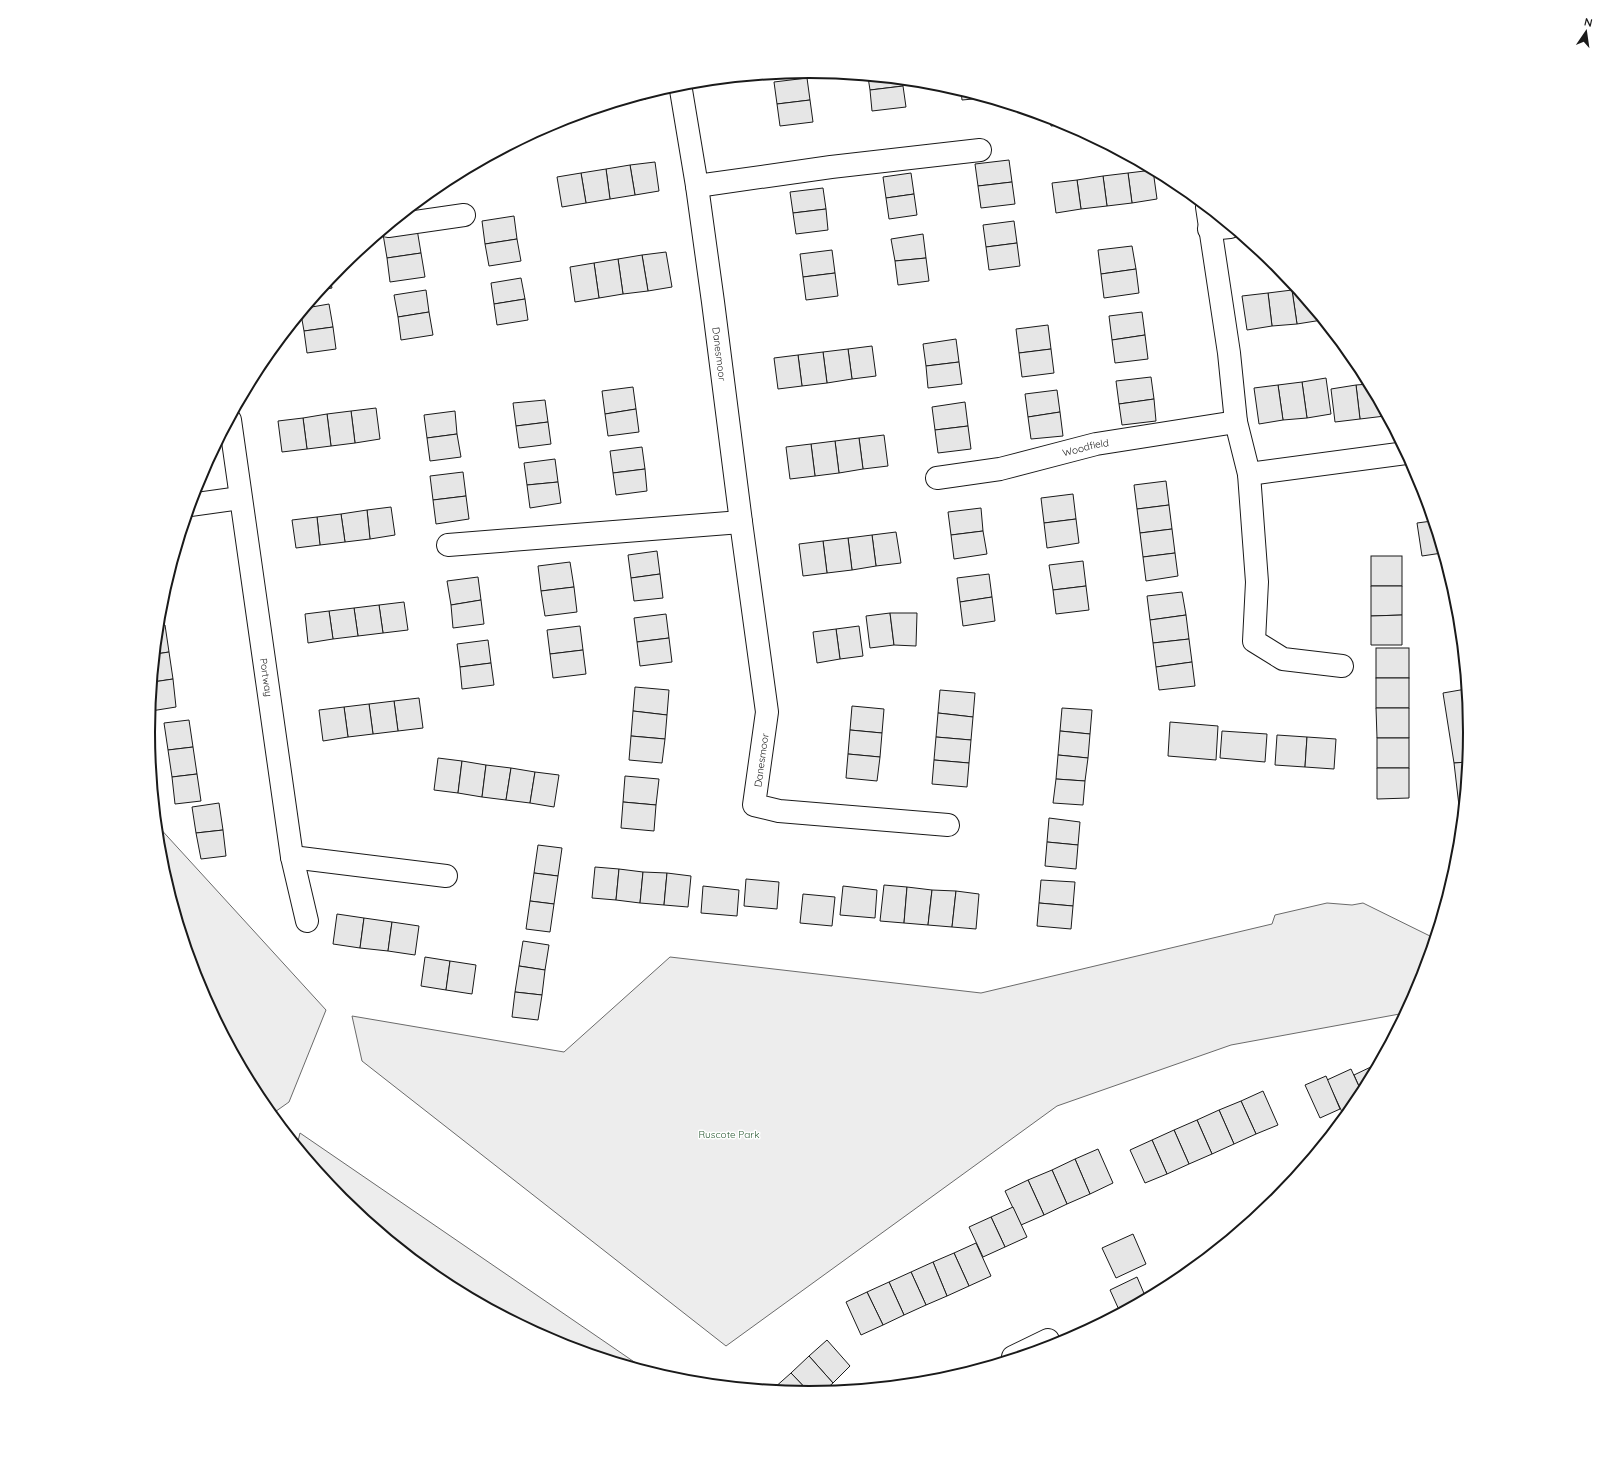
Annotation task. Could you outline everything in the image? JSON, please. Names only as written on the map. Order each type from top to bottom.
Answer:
[{"type":"street","name":"Danesmoor","points":[[681,91],[697,186],[716,321],[741,522],[767,712],[754,805],[779,811],[948,824]]},
{"type":"street","points":[[697,186],[831,167],[980,150]]},
{"type":"street","points":[[397,225],[464,215]]},
{"type":"street","points":[[1214,218],[1220,228],[1229,353],[1236,422],[1249,474],[1256,582],[1254,641],[1283,659],[1342,666]]},
{"type":"street","name":"Woodfield","points":[[937,478],[1000,469],[1096,444],[1236,422]]},
{"type":"street","name":"Portway","points":[[231,427],[292,857],[307,921]]},
{"type":"street","points":[[1249,474],[1401,454]]},
{"type":"street","points":[[197,504],[240,498]]},
{"type":"street","points":[[448,545],[741,522]]},
{"type":"street","points":[[292,857],[446,876]]},
{"type":"green space","points":[[163,832],[326,1010],[289,1102],[276,1111],[243,1059],[222,1021],[190,942],[177,901]]},
{"type":"green space","name":"Ruscote Park","points":[[1327,903],[1352,905],[1363,903],[1430,936],[1413,982],[1399,1014],[1231,1045],[1057,1106],[726,1346],[362,1061],[352,1016],[564,1052],[670,957],[981,993],[1272,924],[1275,915]]},
{"type":"green space","points":[[300,1133],[635,1362],[559,1336],[520,1319],[446,1276],[411,1251],[378,1224],[317,1163],[298,1140]]},
{"type":"building","points":[[807,78],[810,100],[777,104],[774,82]]},
{"type":"building","points":[[869,81],[903,86],[870,90]]},
{"type":"building","points":[[903,86],[906,107],[872,111],[870,90]]},
{"type":"building","points":[[962,96],[973,99],[962,100]]},
{"type":"building","points":[[810,100],[813,122],[780,126],[777,104]]},
{"type":"building","points":[[1009,160],[1012,182],[978,186],[975,164]]},
{"type":"building","points":[[655,162],[659,191],[635,195],[630,165]]},
{"type":"building","points":[[630,165],[635,195],[610,199],[606,169]]},
{"type":"building","points":[[606,169],[610,199],[586,203],[581,173]]},
{"type":"building","points":[[1144,171],[1154,177],[1157,199],[1132,203],[1128,173]]},
{"type":"building","points":[[581,173],[586,203],[562,207],[557,177]]},
{"type":"building","points":[[911,173],[914,194],[886,198],[883,177]]},
{"type":"building","points":[[1128,173],[1132,203],[1107,206],[1103,176]]},
{"type":"building","points":[[1103,176],[1107,206],[1081,209],[1077,180]]},
{"type":"building","points":[[1077,180],[1081,209],[1056,213],[1052,183]]},
{"type":"building","points":[[1012,182],[1015,204],[981,208],[978,186]]},
{"type":"building","points":[[823,188],[826,209],[793,213],[790,192]]},
{"type":"building","points":[[914,194],[917,215],[889,219],[886,198]]},
{"type":"building","points":[[826,209],[828,230],[796,234],[793,213]]},
{"type":"building","points":[[514,216],[517,239],[485,244],[482,221]]},
{"type":"building","points":[[1014,221],[1017,243],[986,247],[983,225]]},
{"type":"building","points":[[417,229],[421,253],[387,258],[383,236],[386,234]]},
{"type":"building","points":[[923,234],[926,258],[895,261],[891,239]]},
{"type":"building","points":[[517,239],[521,261],[489,266],[485,244]]},
{"type":"building","points":[[1017,243],[1020,266],[989,270],[986,247]]},
{"type":"building","points":[[1132,246],[1136,269],[1101,274],[1098,250]]},
{"type":"building","points":[[832,250],[835,273],[803,277],[800,254]]},
{"type":"building","points":[[666,252],[672,287],[648,291],[642,255]]},
{"type":"building","points":[[421,253],[425,277],[390,282],[387,258]]},
{"type":"building","points":[[642,255],[648,291],[623,294],[618,259]]},
{"type":"building","points":[[926,258],[929,281],[898,285],[895,261]]},
{"type":"building","points":[[618,259],[623,294],[599,298],[594,263]]},
{"type":"building","points":[[594,263],[599,298],[575,302],[570,267]]},
{"type":"building","points":[[1136,269],[1139,293],[1104,298],[1101,274]]},
{"type":"building","points":[[835,273],[838,296],[806,300],[803,277]]},
{"type":"building","points":[[521,278],[525,299],[494,304],[491,283]]},
{"type":"building","points":[[426,290],[429,312],[398,317],[394,295]]},
{"type":"building","points":[[1291,290],[1292,292],[1297,324],[1272,326],[1268,293]]},
{"type":"building","points":[[1292,292],[1317,321],[1297,324]]},
{"type":"building","points":[[1268,293],[1272,326],[1247,330],[1242,296]]},
{"type":"building","points":[[525,299],[528,320],[497,325],[494,304]]},
{"type":"building","points":[[329,304],[333,327],[304,331],[302,319],[312,307]]},
{"type":"building","points":[[429,312],[433,335],[401,340],[398,317]]},
{"type":"building","points":[[1142,312],[1145,335],[1112,340],[1109,316]]},
{"type":"building","points":[[1048,325],[1051,349],[1019,353],[1016,329]]},
{"type":"building","points":[[333,327],[336,349],[307,353],[304,331]]},
{"type":"building","points":[[1145,335],[1148,359],[1115,363],[1112,340]]},
{"type":"building","points":[[956,339],[959,362],[926,366],[923,344]]},
{"type":"building","points":[[872,346],[876,376],[852,379],[848,349]]},
{"type":"building","points":[[848,349],[852,379],[827,383],[823,352]]},
{"type":"building","points":[[1051,349],[1054,373],[1022,377],[1019,353]]},
{"type":"building","points":[[823,352],[827,383],[802,386],[798,355]]},
{"type":"building","points":[[798,355],[802,386],[778,389],[774,358]]},
{"type":"building","points":[[959,362],[962,384],[928,388],[926,366]]},
{"type":"building","points":[[1151,377],[1154,399],[1119,404],[1116,381]]},
{"type":"building","points":[[1326,378],[1331,414],[1307,418],[1302,382]]},
{"type":"building","points":[[1302,382],[1307,418],[1283,420],[1278,385]]},
{"type":"building","points":[[1278,385],[1283,420],[1259,424],[1254,388]]},
{"type":"building","points":[[1356,385],[1362,385],[1381,416],[1360,419]]},
{"type":"building","points":[[1356,385],[1360,419],[1335,422],[1331,389]]},
{"type":"building","points":[[633,387],[636,409],[605,414],[602,391]]},
{"type":"building","points":[[1057,390],[1060,412],[1028,417],[1025,394]]},
{"type":"building","points":[[1154,399],[1156,421],[1122,425],[1119,404]]},
{"type":"building","points":[[545,400],[548,422],[516,426],[513,403]]},
{"type":"building","points":[[965,402],[968,426],[935,430],[932,407]]},
{"type":"building","points":[[376,408],[380,439],[355,443],[351,411]]},
{"type":"building","points":[[636,409],[639,432],[608,436],[605,414]]},
{"type":"building","points":[[351,411],[355,443],[331,446],[327,414]]},
{"type":"building","points":[[455,411],[457,434],[427,438],[424,415]]},
{"type":"building","points":[[1060,412],[1063,436],[1031,439],[1028,417]]},
{"type":"building","points":[[327,414],[331,446],[307,449],[303,418]]},
{"type":"building","points":[[303,418],[307,449],[282,452],[278,421]]},
{"type":"building","points":[[548,422],[551,444],[519,448],[516,426]]},
{"type":"building","points":[[968,426],[971,449],[938,453],[935,430]]},
{"type":"building","points":[[457,434],[461,457],[430,461],[427,438]]},
{"type":"building","points":[[884,435],[888,466],[863,469],[859,438]]},
{"type":"building","points":[[859,438],[863,469],[839,473],[835,441]]},
{"type":"building","points":[[835,441],[839,473],[815,476],[811,444]]},
{"type":"building","points":[[811,444],[815,476],[790,479],[786,447]]},
{"type":"building","points":[[642,447],[645,469],[613,473],[610,451]]},
{"type":"building","points":[[555,459],[558,482],[527,485],[524,463]]},
{"type":"building","points":[[645,469],[647,491],[616,495],[613,473]]},
{"type":"building","points":[[463,472],[466,496],[433,500],[430,476]]},
{"type":"building","points":[[1166,481],[1169,505],[1137,509],[1134,485]]},
{"type":"building","points":[[558,482],[561,503],[530,508],[527,485]]},
{"type":"building","points":[[1073,494],[1076,519],[1044,523],[1041,498]]},
{"type":"building","points":[[466,496],[469,519],[436,524],[433,500]]},
{"type":"building","points":[[1169,505],[1172,529],[1140,533],[1137,509]]},
{"type":"building","points":[[391,507],[395,535],[370,539],[367,510]]},
{"type":"building","points":[[981,508],[983,531],[951,535],[948,512]]},
{"type":"building","points":[[367,510],[370,539],[345,542],[341,514]]},
{"type":"building","points":[[341,514],[345,542],[320,545],[317,517]]},
{"type":"building","points":[[317,517],[320,545],[296,548],[292,520]]},
{"type":"building","points":[[1076,519],[1079,543],[1047,548],[1044,523]]},
{"type":"building","points":[[1428,522],[1438,554],[1422,556],[1417,523]]},
{"type":"building","points":[[1172,529],[1175,553],[1143,557],[1140,533]]},
{"type":"building","points":[[983,531],[987,554],[954,559],[951,535]]},
{"type":"building","points":[[896,532],[901,563],[876,566],[872,535]]},
{"type":"building","points":[[872,535],[876,566],[852,570],[848,538]]},
{"type":"building","points":[[848,538],[852,570],[827,573],[823,541]]},
{"type":"building","points":[[823,541],[827,573],[803,576],[799,544]]},
{"type":"building","points":[[657,551],[660,574],[631,578],[628,555]]},
{"type":"building","points":[[1175,553],[1178,576],[1146,581],[1143,557]]},
{"type":"building","points":[[1371,556],[1402,556],[1402,586],[1371,586]]},
{"type":"building","points":[[1083,561],[1086,586],[1053,590],[1049,565]]},
{"type":"building","points":[[570,562],[574,587],[541,591],[538,566]]},
{"type":"building","points":[[660,574],[663,598],[634,601],[631,578]]},
{"type":"building","points":[[989,574],[992,597],[960,602],[957,578]]},
{"type":"building","points":[[478,577],[481,600],[451,605],[447,581]]},
{"type":"building","points":[[1086,586],[1089,610],[1056,614],[1053,590]]},
{"type":"building","points":[[1371,586],[1402,586],[1402,615],[1371,616]]},
{"type":"building","points":[[574,587],[577,612],[545,616],[541,591]]},
{"type":"building","points":[[1182,592],[1186,615],[1150,620],[1147,596]]},
{"type":"building","points":[[992,597],[995,621],[963,626],[960,602]]},
{"type":"building","points":[[481,600],[484,624],[453,628],[451,605]]},
{"type":"building","points":[[404,602],[408,630],[383,633],[379,605]]},
{"type":"building","points":[[379,605],[383,633],[358,636],[354,608]]},
{"type":"building","points":[[354,608],[358,636],[333,639],[329,611]]},
{"type":"building","points":[[329,611],[333,639],[308,643],[305,614]]},
{"type":"building","points":[[890,613],[894,645],[870,648],[866,616]]},
{"type":"building","points":[[890,613],[917,613],[916,646],[894,645]]},
{"type":"building","points":[[666,614],[669,638],[637,642],[634,618]]},
{"type":"building","points":[[1186,615],[1189,639],[1153,643],[1150,620]]},
{"type":"building","points":[[1402,615],[1402,645],[1371,645],[1371,616]]},
{"type":"building","points":[[165,625],[169,652],[160,653],[161,647]]},
{"type":"building","points":[[580,626],[583,650],[550,654],[547,630]]},
{"type":"building","points":[[859,626],[863,656],[840,659],[836,629]]},
{"type":"building","points":[[836,629],[840,659],[817,663],[813,632]]},
{"type":"building","points":[[669,638],[672,662],[640,666],[637,642]]},
{"type":"building","points":[[1189,639],[1192,662],[1156,667],[1153,643]]},
{"type":"building","points":[[488,640],[491,663],[460,667],[457,644]]},
{"type":"building","points":[[1376,648],[1409,648],[1409,678],[1376,678]]},
{"type":"building","points":[[583,650],[586,674],[553,678],[550,654]]},
{"type":"building","points":[[169,652],[173,679],[157,681],[160,653]]},
{"type":"building","points":[[1192,662],[1195,686],[1159,690],[1156,667]]},
{"type":"building","points":[[491,663],[494,685],[462,689],[460,667]]},
{"type":"building","points":[[1376,678],[1409,678],[1409,708],[1376,708]]},
{"type":"building","points":[[173,679],[176,707],[156,710],[157,681]]},
{"type":"building","points":[[635,687],[669,690],[667,715],[633,711]]},
{"type":"building","points":[[940,690],[975,693],[973,717],[938,713]]},
{"type":"building","points":[[1462,690],[1462,762],[1454,763],[1443,693]]},
{"type":"building","points":[[419,698],[423,728],[398,731],[394,701]]},
{"type":"building","points":[[394,701],[398,731],[373,734],[369,704]]},
{"type":"building","points":[[369,704],[373,734],[348,737],[344,707]]},
{"type":"building","points":[[852,706],[884,709],[882,733],[850,730]]},
{"type":"building","points":[[344,707],[348,737],[323,741],[319,710]]},
{"type":"building","points":[[1062,708],[1092,710],[1090,734],[1060,731]]},
{"type":"building","points":[[1376,708],[1409,708],[1409,738],[1377,738]]},
{"type":"building","points":[[633,711],[667,715],[665,739],[631,736]]},
{"type":"building","points":[[938,713],[973,717],[971,740],[936,737]]},
{"type":"building","points":[[189,720],[193,747],[168,750],[164,723]]},
{"type":"building","points":[[1170,722],[1218,726],[1216,760],[1168,756]]},
{"type":"building","points":[[850,730],[882,733],[880,757],[848,754]]},
{"type":"building","points":[[1060,731],[1090,734],[1088,758],[1058,755]]},
{"type":"building","points":[[1222,731],[1267,734],[1265,762],[1220,758]]},
{"type":"building","points":[[1277,735],[1307,737],[1305,767],[1275,765]]},
{"type":"building","points":[[631,736],[665,739],[662,763],[629,760]]},
{"type":"building","points":[[936,737],[971,740],[969,763],[934,760]]},
{"type":"building","points":[[1307,737],[1336,739],[1334,769],[1305,767]]},
{"type":"building","points":[[1377,738],[1409,738],[1409,768],[1377,768]]},
{"type":"building","points":[[193,747],[197,774],[172,777],[168,750]]},
{"type":"building","points":[[848,754],[880,757],[877,781],[846,778]]},
{"type":"building","points":[[1058,755],[1088,758],[1085,781],[1056,779]]},
{"type":"building","points":[[438,758],[462,761],[458,793],[434,790]]},
{"type":"building","points":[[934,760],[969,763],[967,787],[932,784]]},
{"type":"building","points":[[462,761],[486,765],[482,797],[458,793]]},
{"type":"building","points":[[1462,762],[1459,803],[1454,763]]},
{"type":"building","points":[[486,765],[511,768],[506,800],[482,797]]},
{"type":"building","points":[[511,768],[535,772],[530,803],[506,800]]},
{"type":"building","points":[[1377,768],[1409,768],[1409,798],[1377,799]]},
{"type":"building","points":[[535,772],[559,775],[554,807],[530,803]]},
{"type":"building","points":[[197,774],[201,801],[175,804],[172,777]]},
{"type":"building","points":[[625,776],[659,779],[656,805],[623,802]]},
{"type":"building","points":[[1056,779],[1085,781],[1083,805],[1053,803]]},
{"type":"building","points":[[623,802],[656,805],[654,831],[621,828]]},
{"type":"building","points":[[219,803],[223,830],[196,833],[192,807]]},
{"type":"building","points":[[1049,818],[1080,822],[1078,845],[1047,842]]},
{"type":"building","points":[[223,830],[226,856],[201,859],[196,833]]},
{"type":"building","points":[[1047,842],[1078,845],[1076,869],[1045,866]]},
{"type":"building","points":[[538,845],[562,848],[558,876],[534,873]]},
{"type":"building","points":[[595,867],[619,869],[616,900],[592,898]]},
{"type":"building","points":[[619,869],[643,872],[640,903],[616,900]]},
{"type":"building","points":[[643,872],[667,873],[664,905],[640,903]]},
{"type":"building","points":[[534,873],[558,876],[554,904],[530,901]]},
{"type":"building","points":[[667,873],[691,876],[688,907],[664,905]]},
{"type":"building","points":[[746,879],[779,882],[777,909],[744,906]]},
{"type":"building","points":[[1041,880],[1075,882],[1073,906],[1039,903]]},
{"type":"building","points":[[884,885],[907,887],[904,923],[880,921]]},
{"type":"building","points":[[703,886],[739,890],[737,916],[701,913]]},
{"type":"building","points":[[843,886],[877,890],[875,918],[840,915]]},
{"type":"building","points":[[907,887],[932,890],[928,925],[904,923]]},
{"type":"building","points":[[932,890],[956,891],[952,927],[928,925]]},
{"type":"building","points":[[956,891],[979,894],[976,929],[952,927]]},
{"type":"building","points":[[803,894],[835,897],[832,926],[800,923]]},
{"type":"building","points":[[530,901],[554,904],[550,932],[526,929]]},
{"type":"building","points":[[1039,903],[1073,906],[1071,929],[1037,926]]},
{"type":"building","points":[[337,914],[364,918],[360,948],[333,944]]},
{"type":"building","points":[[364,918],[392,922],[388,951],[360,948]]},
{"type":"building","points":[[392,922],[419,926],[415,955],[388,951]]},
{"type":"building","points":[[523,941],[549,945],[545,970],[519,966]]},
{"type":"building","points":[[425,957],[450,961],[446,990],[421,986]]},
{"type":"building","points":[[450,961],[476,965],[472,994],[446,990]]},
{"type":"building","points":[[519,966],[545,970],[542,995],[515,992]]},
{"type":"building","points":[[515,992],[542,995],[538,1020],[512,1017]]},
{"type":"building","points":[[1370,1067],[1359,1086],[1354,1075]]},
{"type":"building","points":[[1351,1069],[1359,1086],[1342,1111],[1327,1080]]},
{"type":"building","points":[[1326,1076],[1340,1109],[1320,1118],[1305,1085]]},
{"type":"building","points":[[1263,1091],[1278,1125],[1256,1134],[1241,1101]]},
{"type":"building","points":[[1241,1101],[1256,1134],[1234,1144],[1219,1110]]},
{"type":"building","points":[[1219,1110],[1234,1144],[1212,1154],[1197,1120]]},
{"type":"building","points":[[1197,1120],[1212,1154],[1189,1164],[1174,1130]]},
{"type":"building","points":[[1174,1130],[1189,1164],[1167,1174],[1152,1140]]},
{"type":"building","points":[[1152,1140],[1167,1174],[1145,1183],[1130,1150]]},
{"type":"building","points":[[1098,1149],[1113,1183],[1090,1194],[1075,1159]]},
{"type":"building","points":[[1075,1159],[1090,1194],[1067,1204],[1052,1170]]},
{"type":"building","points":[[1052,1170],[1067,1204],[1044,1215],[1028,1180]]},
{"type":"building","points":[[1028,1180],[1044,1215],[1021,1225],[1005,1191]]},
{"type":"building","points":[[1013,1207],[1027,1237],[1005,1247],[991,1217]]},
{"type":"building","points":[[991,1217],[1005,1247],[983,1257],[969,1227]]},
{"type":"building","points":[[1133,1234],[1146,1264],[1116,1278],[1102,1248]]},
{"type":"building","points":[[976,1243],[991,1276],[969,1286],[954,1253]]},
{"type":"building","points":[[954,1253],[969,1286],[947,1296],[933,1262]]},
{"type":"building","points":[[933,1262],[947,1296],[926,1305],[911,1272]]},
{"type":"building","points":[[911,1272],[926,1305],[904,1315],[889,1282]]},
{"type":"building","points":[[1137,1277],[1144,1293],[1118,1308],[1110,1290]]},
{"type":"building","points":[[889,1282],[904,1315],[883,1325],[867,1292]]},
{"type":"building","points":[[867,1292],[883,1325],[861,1335],[846,1302]]},
{"type":"building","points":[[827,1340],[850,1366],[833,1383],[809,1356]]},
{"type":"building","points":[[809,1356],[833,1383],[830,1386],[803,1386],[791,1373]]},
{"type":"building","points":[[791,1373],[803,1386],[777,1385]]}]
